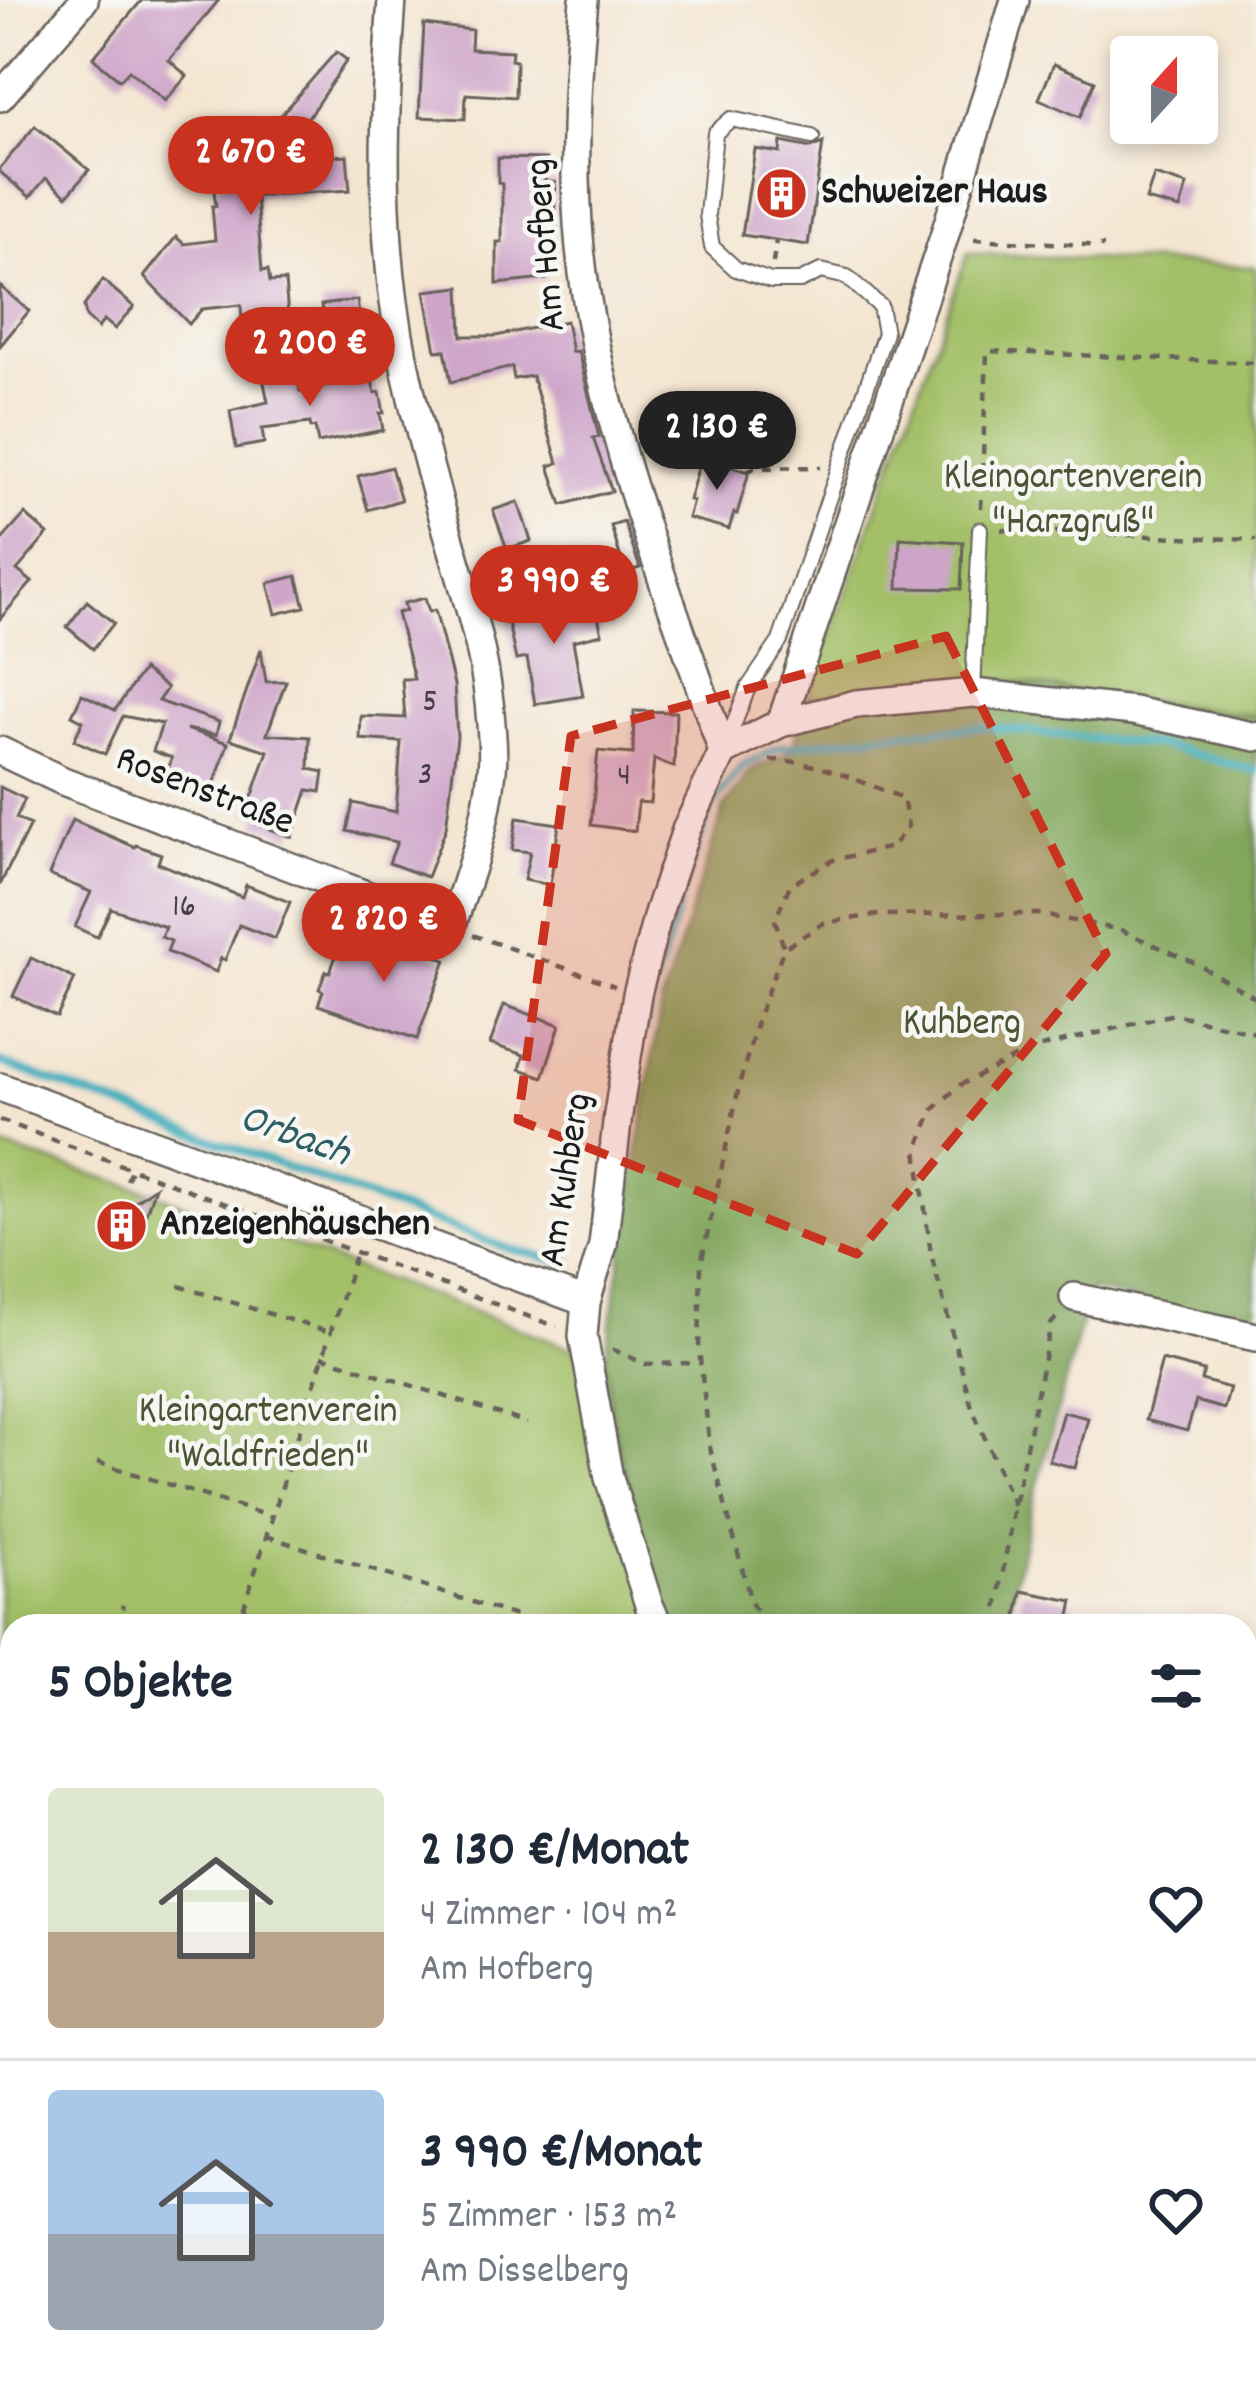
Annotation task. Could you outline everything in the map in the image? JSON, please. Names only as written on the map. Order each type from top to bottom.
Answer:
[{"type":"street","points":[[0,97],[84,0]]},
{"type":"street","points":[[392,0],[384,208],[392,293],[404,365],[438,501],[484,657],[491,729],[493,765],[485,817],[451,927]]},
{"type":"street","name":"Am Hofberg","points":[[584,0],[575,157],[590,317],[633,488],[736,745]]},
{"type":"street","points":[[781,723],[944,237],[1016,0]]},
{"type":"street","points":[[736,745],[781,723],[856,704],[973,693],[1133,711],[1256,737]]},
{"type":"street","name":"Am Kuhberg","points":[[653,1614],[609,1478],[583,1336],[586,1302],[603,1244],[637,994],[659,910],[686,830],[736,745]]},
{"type":"street","name":"Rosenstraße","points":[[0,751],[63,782],[451,927]]},
{"type":"street","points":[[0,1087],[586,1302]]},
{"type":"street","points":[[1074,1297],[1256,1337]]},
{"type":"lane","points":[[736,745],[748,688],[780,641],[884,333],[880,306],[848,277],[821,271],[800,281],[771,280],[736,269],[712,247],[707,215],[715,133],[731,119],[812,137]]},
{"type":"lane","points":[[973,693],[980,529]]},
{"type":"path","points":[[944,237],[1104,246]]},
{"type":"path","points":[[1256,363],[987,351],[980,529],[1256,540]]},
{"type":"path","points":[[747,472],[839,466]]},
{"type":"path","points":[[736,745],[764,760],[790,760],[836,772],[903,798],[908,826],[892,847],[833,860],[790,885],[775,920],[784,948]]},
{"type":"path","points":[[758,1614],[710,1448],[701,1363],[701,1264],[740,1082],[784,948],[824,923],[876,915],[1038,914],[1120,930],[1197,964],[1256,998]]},
{"type":"path","points":[[451,927],[599,980]]},
{"type":"path","points":[[1014,1506],[972,1408],[931,1255],[917,1150],[933,1110],[961,1085],[1033,1049],[1174,1014],[1256,1033]]},
{"type":"path","points":[[0,1120],[583,1336],[645,1364],[701,1363]]},
{"type":"path","points":[[242,1614],[356,1252]]},
{"type":"path","points":[[179,1286],[329,1332]]},
{"type":"path","points":[[996,1614],[1052,1324],[1074,1297]]},
{"type":"path","points":[[322,1356],[527,1423]]},
{"type":"path","points":[[98,1462],[272,1517]]},
{"type":"path","points":[[266,1537],[509,1614]]},
{"type":"path","points":[[120,1614],[123,1605]]},
{"type":"highlighted area","points":[[946,636],[1106,954],[857,1254],[518,1120],[571,736]]},
{"type":"green space","name":"Kleingartenverein \"Harzgruß\"","points":[[968,253],[1256,267],[1256,716],[989,679],[808,698]]},
{"type":"green space","name":"Kuhberg","points":[[989,679],[1256,716],[1256,1326],[1090,1290],[1031,1508],[1009,1614],[670,1614],[615,1434],[605,1360],[661,1003],[724,807],[751,770],[791,751],[808,698]]},
{"type":"green space","name":"Kleingartenverein \"Waldfrieden\"","points":[[0,1146],[145,1190],[605,1360],[615,1434],[670,1614],[0,1614]]},
{"type":"building","points":[[142,0],[219,0],[169,60],[187,76],[165,101],[129,70],[120,80],[93,58]]},
{"type":"building","points":[[424,24],[472,30],[471,49],[512,51],[515,97],[466,94],[465,119],[419,117]]},
{"type":"building","points":[[336,52],[347,60],[307,119],[307,158],[347,155],[350,190],[256,196],[262,271],[268,270],[270,282],[285,281],[288,316],[242,322],[241,305],[202,309],[189,324],[144,277],[176,237],[184,244],[215,240],[214,191]]},
{"type":"building","points":[[1054,64],[1095,81],[1080,117],[1039,99]]},
{"type":"building","points":[[35,126],[89,170],[67,196],[46,178],[30,197],[0,172]]},
{"type":"building","name":"Schweizer Haus","points":[[781,142],[811,148],[823,143],[808,245],[742,235],[755,149],[780,153]]},
{"type":"building","points":[[498,158],[546,159],[545,182],[555,182],[554,237],[542,238],[546,279],[497,284],[497,242],[502,242]]},
{"type":"building","points":[[1154,175],[1187,185],[1180,209],[1146,200]]},
{"type":"building","points":[[103,280],[134,307],[115,329],[104,320],[98,328],[86,317],[84,306]]},
{"type":"building","points":[[0,286],[29,311],[0,346]]},
{"type":"building","points":[[460,287],[462,336],[496,336],[566,321],[599,437],[593,438],[612,491],[562,505],[549,466],[558,463],[532,376],[514,379],[512,367],[451,382],[445,350],[436,351],[425,291]]},
{"type":"building","points":[[357,300],[362,337],[326,341],[321,305]]},
{"type":"building","points":[[295,366],[300,391],[371,377],[375,393],[380,392],[383,430],[318,443],[310,423],[262,429],[264,443],[236,448],[230,411],[268,402],[262,373]]},
{"type":"building","points":[[701,458],[749,472],[729,529],[688,518]]},
{"type":"building","points":[[391,467],[401,500],[368,510],[358,476]]},
{"type":"building","points":[[518,502],[531,541],[507,549],[493,510]]},
{"type":"building","points":[[25,514],[48,534],[17,570],[32,582],[0,619],[0,542]]},
{"type":"building","points":[[624,522],[640,568],[625,572],[611,526]]},
{"type":"building","points":[[900,538],[963,542],[961,589],[898,588]]},
{"type":"building","points":[[297,576],[305,607],[276,614],[268,583]]},
{"type":"building","points":[[425,598],[429,612],[435,610],[454,685],[457,737],[446,828],[427,877],[389,863],[397,842],[347,831],[353,803],[396,812],[401,742],[360,739],[361,716],[405,718],[402,679],[414,679],[397,613],[406,611],[404,603]]},
{"type":"building","points":[[594,599],[602,634],[573,641],[583,696],[535,704],[527,658],[516,660],[507,618]]},
{"type":"building","points":[[87,601],[114,623],[93,649],[67,627]]},
{"type":"building","points":[[261,649],[266,682],[286,681],[267,734],[310,737],[309,769],[324,772],[321,792],[308,790],[292,837],[256,824],[259,816],[247,812],[268,751],[230,739]]},
{"type":"building","points":[[143,670],[167,688],[158,701],[219,722],[216,735],[186,729],[228,743],[209,800],[163,783],[172,758],[153,751],[162,724],[123,716],[105,754],[74,740],[83,721],[72,715],[82,694],[115,710]]},
{"type":"building","points":[[634,711],[676,712],[674,767],[654,759],[650,803],[638,802],[635,831],[591,825],[598,751],[633,754]]},
{"type":"building","points":[[0,787],[25,799],[16,818],[30,825],[0,885]]},
{"type":"building","points":[[517,818],[559,824],[550,885],[524,880],[530,852],[512,850]]},
{"type":"building","points":[[72,820],[161,854],[158,863],[242,897],[246,885],[290,902],[275,939],[239,925],[216,972],[167,952],[171,941],[161,937],[165,927],[111,908],[97,937],[75,927],[91,892],[49,875]]},
{"type":"building","points":[[373,931],[446,960],[417,1039],[318,1005],[323,991],[319,989],[339,948],[364,956]]},
{"type":"building","points":[[31,958],[75,979],[57,1017],[13,996]]},
{"type":"building","points":[[504,1005],[560,1025],[543,1077],[520,1069],[524,1055],[490,1044]]},
{"type":"building","points":[[155,1187],[142,1225],[121,1241],[106,1222]]},
{"type":"building","points":[[1162,1360],[1204,1371],[1201,1380],[1230,1388],[1224,1409],[1196,1401],[1187,1431],[1146,1420]]},
{"type":"building","points":[[1063,1412],[1088,1418],[1075,1468],[1049,1461]]},
{"type":"building","points":[[1022,1591],[1073,1601],[1070,1614],[1017,1614]]},
{"type":"waterway","name":"Orbach","points":[[765,754],[780,747],[984,727],[1163,746],[1256,771]]},
{"type":"waterway","name":"Orbach","points":[[644,1031],[685,882],[712,805],[743,765],[759,758]]},
{"type":"waterway","name":"Orbach","points":[[0,1062],[509,1249],[569,1263]]},
{"type":"place","name":"Schweizer Haus","points":[[782,194]]},
{"type":"place","name":"Anzeigenhäuschen","points":[[121,1226]]}]
